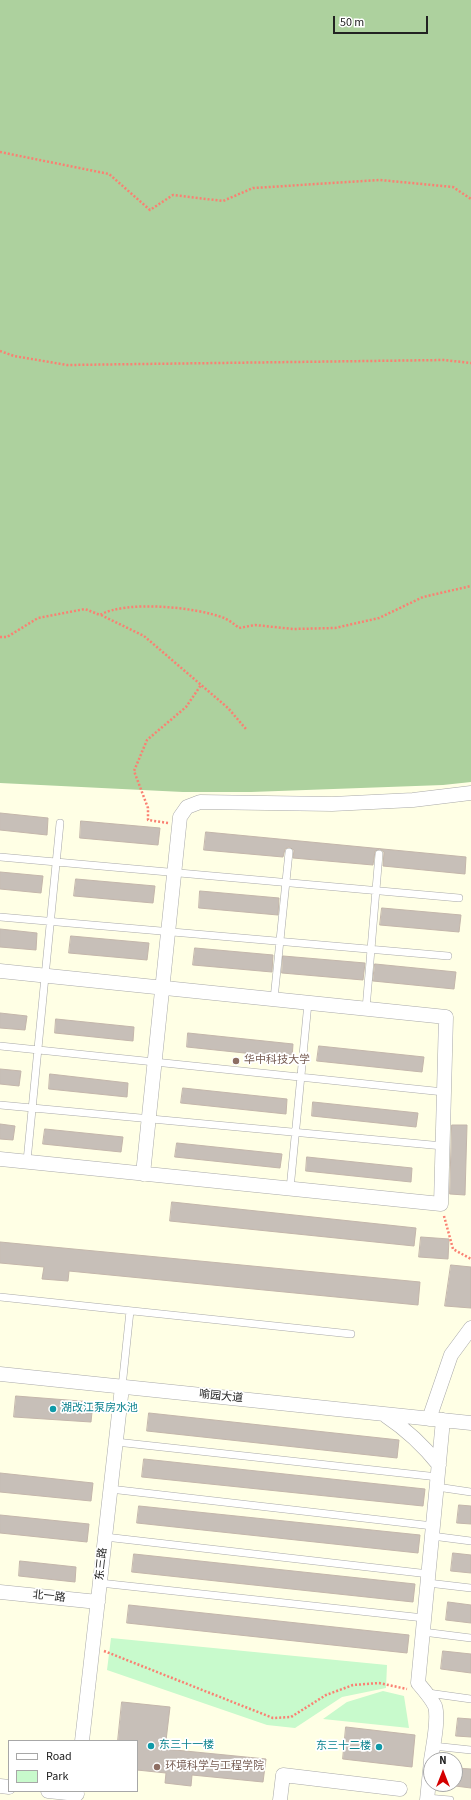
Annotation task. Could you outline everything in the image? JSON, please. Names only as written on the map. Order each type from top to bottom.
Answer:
[{"type":"street","points":[[143,1174],[179,825],[180,817],[187,807],[200,802],[340,803],[413,800],[471,793]]},
{"type":"street","points":[[0,971],[446,1017],[441,1204],[0,1159]]},
{"type":"street","points":[[432,1752],[436,1716],[435,1707],[427,1693],[418,1683],[438,1476],[436,1420],[451,1355],[471,1328]]},
{"type":"street","name":"喻园大道","points":[[0,1374],[471,1423]]},
{"type":"street","name":"东三路","points":[[82,1740],[122,1387]]},
{"type":"street","points":[[384,1414],[422,1444],[438,1476]]},
{"type":"street","name":"北一路","points":[[0,1592],[98,1602]]},
{"type":"street","points":[[280,1800],[283,1775],[400,1789]]},
{"type":"street","points":[[55,1792],[76,1795]]},
{"type":"lane","points":[[27,1161],[60,823]]},
{"type":"lane","points":[[274,999],[289,852]]},
{"type":"lane","points":[[366,1009],[379,854]]},
{"type":"lane","points":[[0,857],[459,898]]},
{"type":"lane","points":[[0,917],[448,956]]},
{"type":"lane","points":[[290,1189],[308,1003]]},
{"type":"lane","points":[[0,1046],[444,1092]]},
{"type":"lane","points":[[0,1105],[443,1146]]},
{"type":"lane","points":[[0,1297],[351,1334]]},
{"type":"lane","points":[[122,1387],[130,1311]]},
{"type":"lane","points":[[116,1442],[438,1476],[471,1492]]},
{"type":"lane","points":[[110,1489],[433,1531],[471,1541]]},
{"type":"lane","points":[[105,1537],[428,1579],[471,1588]]},
{"type":"lane","points":[[100,1583],[424,1625],[471,1638]]},
{"type":"lane","points":[[427,1693],[471,1699]]},
{"type":"lane","points":[[433,1746],[471,1750]]},
{"type":"lane","points":[[427,1799],[450,1800]]},
{"type":"path","points":[[0,152],[109,174],[150,210],[174,195],[223,201],[253,188],[380,180],[453,187],[471,199]]},
{"type":"path","points":[[0,351],[14,356],[66,365],[444,360],[471,363]]},
{"type":"path","points":[[100,615],[108,611],[139,606],[178,608],[224,618],[239,628],[255,625],[293,628],[335,628],[379,618],[423,596],[471,586]]},
{"type":"path","points":[[0,637],[7,637],[38,618],[84,609],[144,636],[228,708],[246,729]]},
{"type":"path","points":[[179,825],[148,820],[148,808],[134,771],[147,740],[186,707],[201,684]]},
{"type":"path","points":[[441,1204],[453,1249],[471,1258]]},
{"type":"path","points":[[93,1646],[273,1718],[291,1717],[326,1695],[353,1685],[379,1683],[427,1693]]},
{"type":"shaded area","name":"华中科技大学","points":[[0,358],[471,380],[471,1800],[0,1800]]},
{"type":"green space","points":[[0,0],[471,0],[471,782],[443,785],[251,792],[183,792],[0,783]]},
{"type":"green space","points":[[111,1638],[387,1665],[386,1688],[342,1697],[295,1728],[267,1725],[107,1670]]},
{"type":"green space","points":[[383,1691],[404,1696],[409,1728],[323,1719],[347,1702]]},
{"type":"building","points":[[0,813],[48,818],[47,835],[0,830]]},
{"type":"building","points":[[81,821],[160,828],[158,845],[80,838]]},
{"type":"building","points":[[206,832],[466,857],[465,874],[383,866],[384,852],[380,849],[375,851],[373,865],[293,858],[294,850],[289,847],[285,849],[283,857],[204,850]]},
{"type":"building","points":[[0,872],[43,876],[41,893],[0,889]]},
{"type":"building","points":[[76,879],[155,886],[153,903],[74,896]]},
{"type":"building","points":[[200,891],[279,898],[278,915],[199,908]]},
{"type":"building","points":[[382,908],[461,915],[459,932],[380,925]]},
{"type":"building","points":[[0,929],[37,933],[36,950],[0,947]]},
{"type":"building","points":[[71,936],[149,943],[147,960],[69,953]]},
{"type":"building","points":[[195,948],[273,955],[272,972],[193,965]]},
{"type":"building","points":[[283,956],[365,963],[363,980],[282,973]]},
{"type":"building","points":[[375,964],[456,972],[454,989],[373,981]]},
{"type":"building","points":[[0,1013],[27,1016],[25,1030],[0,1028]]},
{"type":"building","points":[[56,1019],[134,1027],[133,1041],[55,1033]]},
{"type":"building","points":[[188,1033],[293,1044],[292,1058],[187,1047]]},
{"type":"building","points":[[319,1046],[424,1057],[422,1072],[317,1061]]},
{"type":"building","points":[[0,1069],[21,1071],[19,1086],[0,1084]]},
{"type":"building","points":[[50,1074],[128,1083],[127,1097],[49,1089]]},
{"type":"building","points":[[183,1088],[287,1099],[286,1114],[181,1103]]},
{"type":"building","points":[[313,1102],[418,1113],[416,1127],[312,1116]]},
{"type":"building","points":[[0,1124],[15,1126],[13,1140],[0,1139]]},
{"type":"building","points":[[452,1125],[467,1125],[465,1195],[450,1194]]},
{"type":"building","points":[[45,1129],[123,1137],[121,1152],[43,1144]]},
{"type":"building","points":[[177,1143],[282,1154],[280,1168],[175,1157]]},
{"type":"building","points":[[307,1157],[412,1168],[411,1182],[306,1171]]},
{"type":"building","points":[[172,1202],[416,1228],[414,1246],[170,1221]]},
{"type":"building","points":[[421,1237],[449,1239],[448,1259],[419,1257]]},
{"type":"building","points":[[0,1242],[420,1282],[418,1305],[69,1271],[68,1281],[42,1279],[44,1267],[0,1263]]},
{"type":"building","points":[[451,1265],[471,1267],[471,1308],[445,1306]]},
{"type":"building","name":"湖改江泵房水池","points":[[16,1396],[93,1402],[91,1422],[14,1417]]},
{"type":"building","points":[[149,1413],[399,1440],[397,1458],[147,1431]]},
{"type":"building","points":[[144,1459],[425,1489],[423,1506],[142,1477]]},
{"type":"building","points":[[0,1473],[93,1483],[91,1501],[0,1492]]},
{"type":"building","points":[[459,1505],[471,1506],[471,1524],[457,1523]]},
{"type":"building","points":[[139,1506],[420,1535],[418,1553],[137,1523]]},
{"type":"building","points":[[0,1515],[89,1524],[87,1542],[0,1533]]},
{"type":"building","points":[[453,1553],[471,1555],[471,1573],[451,1571]]},
{"type":"building","points":[[134,1554],[415,1584],[413,1602],[132,1572]]},
{"type":"building","points":[[20,1561],[76,1567],[75,1582],[19,1576]]},
{"type":"building","points":[[448,1602],[471,1605],[471,1623],[446,1620]]},
{"type":"building","points":[[129,1605],[409,1635],[407,1653],[127,1623]]},
{"type":"building","points":[[443,1651],[471,1654],[471,1673],[441,1669]]},
{"type":"building","name":"东三十一楼","points":[[122,1702],[170,1707],[165,1749],[266,1759],[263,1782],[192,1775],[191,1786],[165,1783],[166,1773],[138,1770],[138,1740],[118,1740]]},
{"type":"building","points":[[458,1718],[471,1719],[471,1737],[456,1736]]},
{"type":"building","name":"东三十二楼","points":[[346,1727],[415,1735],[412,1767],[343,1759]]},
{"type":"building","points":[[463,1768],[471,1769],[471,1788],[463,1787]]},
{"type":"place","name":"华中科技大学","points":[[236,1061]]},
{"type":"place","name":"湖改江泵房水池","points":[[53,1409]]},
{"type":"place","name":"东三十一楼","points":[[151,1746]]},
{"type":"place","name":"东三十二楼","points":[[379,1747]]},
{"type":"place","name":"环境科学与工程学院","points":[[157,1767]]}]
